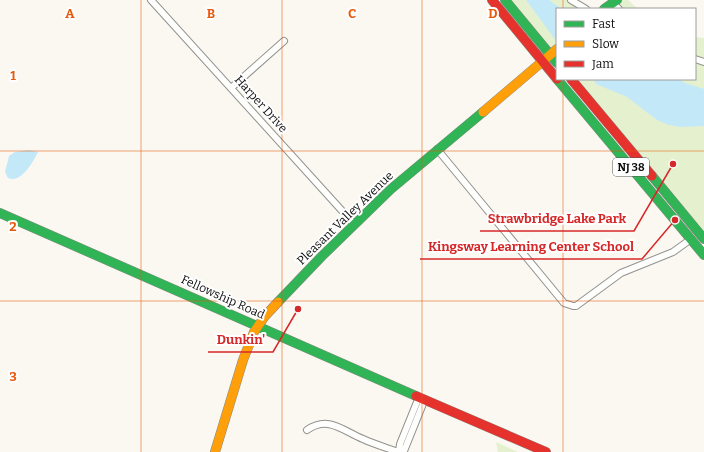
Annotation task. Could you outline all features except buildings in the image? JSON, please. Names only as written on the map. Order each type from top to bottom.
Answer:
[{"type":"main road","name":"NJ 38","points":[[492,0],[556,78]]},
{"type":"main road","points":[[505,0],[554,52]]},
{"type":"main road","points":[[606,8],[616,4]]},
{"type":"main road","name":"Pleasant Valley Avenue","points":[[215,452],[243,360],[258,326],[268,312],[354,224],[396,185],[554,52]]},
{"type":"main road","name":"NJ 38","points":[[558,80],[704,255]]},
{"type":"main road","name":"NJ 38","points":[[572,80],[704,239]]},
{"type":"main road","name":"Fellowship Road","points":[[0,213],[546,452]]},
{"type":"street","name":"Harper Drive","points":[[151,0],[354,224]]},
{"type":"street","points":[[571,0],[584,8]]},
{"type":"street","points":[[231,88],[284,41]]},
{"type":"street","points":[[437,149],[564,303],[576,306],[621,273],[673,252],[691,239]]},
{"type":"street","points":[[307,430],[317,424],[329,424],[342,428],[362,439],[399,452],[404,451],[422,398]]},
{"type":"green space","points":[[505,0],[574,0],[586,8],[556,8],[556,62]]},
{"type":"green space","points":[[616,0],[628,0],[637,8],[605,8]]},
{"type":"green space","points":[[696,37],[704,38],[704,239],[572,80],[696,80]]},
{"type":"green space","points":[[496,442],[518,452],[498,452]]},
{"type":"water","points":[[526,0],[549,0],[561,8],[556,8],[556,41]]},
{"type":"water","points":[[594,80],[680,80],[704,89],[704,126],[680,127],[669,125],[657,120],[627,97],[596,84]]},
{"type":"water","points":[[29,150],[38,152],[30,166],[17,178],[8,178],[5,172],[9,156],[15,152]]},
{"type":"traffic: fast","points":[[505,0],[556,62]]},
{"type":"traffic: fast","points":[[605,8],[617,0]]},
{"type":"traffic: fast","points":[[558,80],[704,255]]},
{"type":"traffic: fast","points":[[278,302],[322,256],[391,189],[483,112]]},
{"type":"traffic: fast","points":[[652,176],[704,239]]},
{"type":"traffic: fast","points":[[0,213],[416,396]]},
{"type":"traffic: slow","points":[[483,112],[556,50]]},
{"type":"traffic: slow","points":[[215,452],[243,360],[254,332],[265,316],[278,302]]},
{"type":"traffic: jam","points":[[492,0],[556,78]]},
{"type":"traffic: jam","points":[[572,80],[652,176]]},
{"type":"traffic: jam","points":[[416,396],[546,452]]},
{"type":"place","name":"Strawbridge Lake Park","points":[[673,164]]},
{"type":"place","name":"Kingsway Learning Center School","points":[[675,220]]},
{"type":"place","name":"Dunkin'","points":[[298,309]]}]
